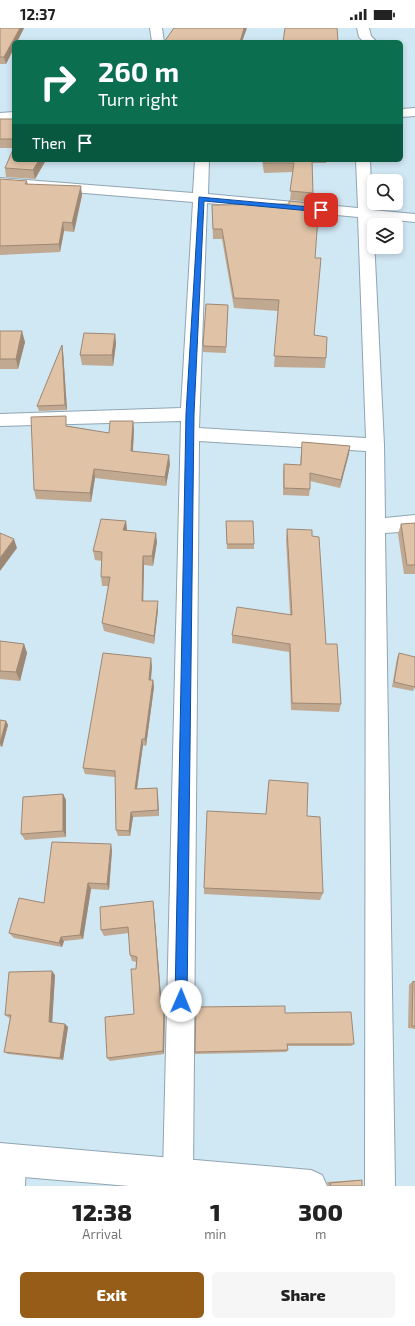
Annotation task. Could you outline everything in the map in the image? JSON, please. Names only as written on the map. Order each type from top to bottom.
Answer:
[{"type":"main road","points":[[7,1168],[178,1174],[311,1186]]},
{"type":"street","points":[[156,28],[158,40]]},
{"type":"street","points":[[363,28],[365,37],[369,40]]},
{"type":"street","points":[[403,113],[415,112]]},
{"type":"street","points":[[0,116],[12,116]]},
{"type":"street","points":[[178,1174],[190,424],[202,162]]},
{"type":"street","points":[[364,162],[375,445],[380,1186]]},
{"type":"street","points":[[0,182],[201,198],[415,218]]},
{"type":"street","points":[[0,420],[190,424],[375,445]]},
{"type":"street","points":[[376,526],[415,523]]},
{"type":"building","points":[[0,28],[20,28],[12,40],[4,57],[0,57]]},
{"type":"building","points":[[174,28],[244,28],[241,40],[165,40]]},
{"type":"building","points":[[285,28],[337,28],[338,40],[283,40]]},
{"type":"building","points":[[0,119],[12,119],[12,139],[0,139]]},
{"type":"building","points":[[12,152],[12,162],[38,162],[33,170],[5,168]]},
{"type":"building","points":[[312,162],[313,193],[290,191],[294,163],[264,163]]},
{"type":"building","points":[[0,179],[27,181],[25,184],[81,186],[72,223],[63,222],[59,244],[0,246]]},
{"type":"building","points":[[289,201],[319,204],[315,258],[321,258],[314,335],[327,337],[326,358],[274,356],[279,300],[234,298],[222,229],[213,229],[212,205],[289,204]]},
{"type":"building","points":[[206,304],[228,305],[226,347],[203,346]]},
{"type":"building","points":[[0,331],[22,331],[16,359],[0,359]]},
{"type":"building","points":[[84,333],[115,334],[112,355],[80,355]]},
{"type":"building","points":[[62,345],[65,405],[37,406]]},
{"type":"building","points":[[66,416],[66,426],[109,433],[110,421],[133,421],[131,451],[169,455],[165,477],[94,469],[90,493],[34,490],[31,417]]},
{"type":"building","points":[[302,442],[350,446],[341,480],[310,473],[310,489],[284,488],[284,464],[301,465]]},
{"type":"building","points":[[101,519],[126,521],[123,530],[156,533],[152,556],[143,556],[142,601],[158,601],[154,636],[102,623],[110,577],[101,577],[102,552],[93,551]]},
{"type":"building","points":[[226,521],[253,521],[254,544],[227,544]]},
{"type":"building","points":[[415,523],[415,565],[407,565],[401,524]]},
{"type":"building","points":[[287,529],[312,530],[312,536],[319,537],[326,644],[337,644],[341,704],[292,703],[290,644],[232,635],[237,607],[292,615]]},
{"type":"building","points":[[0,533],[14,539],[0,558]]},
{"type":"building","points":[[0,641],[24,644],[16,672],[0,671]]},
{"type":"building","points":[[103,653],[151,658],[149,680],[153,680],[145,739],[142,739],[135,789],[157,788],[158,810],[131,812],[129,831],[116,830],[115,771],[83,768]]},
{"type":"building","points":[[399,653],[415,657],[415,687],[394,682]]},
{"type":"building","points":[[0,720],[6,721],[0,743]]},
{"type":"building","points":[[269,780],[308,783],[307,816],[320,817],[323,893],[204,888],[207,811],[266,814]]},
{"type":"building","points":[[63,794],[63,831],[21,834],[23,797]]},
{"type":"building","points":[[52,842],[111,844],[107,884],[88,883],[80,935],[61,937],[59,943],[9,933],[19,898],[44,903]]},
{"type":"building","points":[[153,901],[161,1007],[164,1007],[163,1051],[107,1058],[105,1017],[134,1014],[131,969],[136,969],[137,957],[130,955],[128,927],[101,930],[100,907]]},
{"type":"building","points":[[52,971],[49,1022],[65,1024],[60,1058],[4,1052],[11,1015],[5,1015],[9,972]]},
{"type":"building","points":[[413,981],[415,982],[415,1026],[412,1026]]},
{"type":"building","points":[[285,1006],[285,1013],[351,1012],[354,1044],[287,1044],[288,1050],[195,1052],[196,1007]]},
{"type":"building","points":[[362,1180],[362,1186],[331,1186],[330,1183]]},
{"type":"route","points":[[181,1001],[190,414],[201,198],[321,210]]}]
